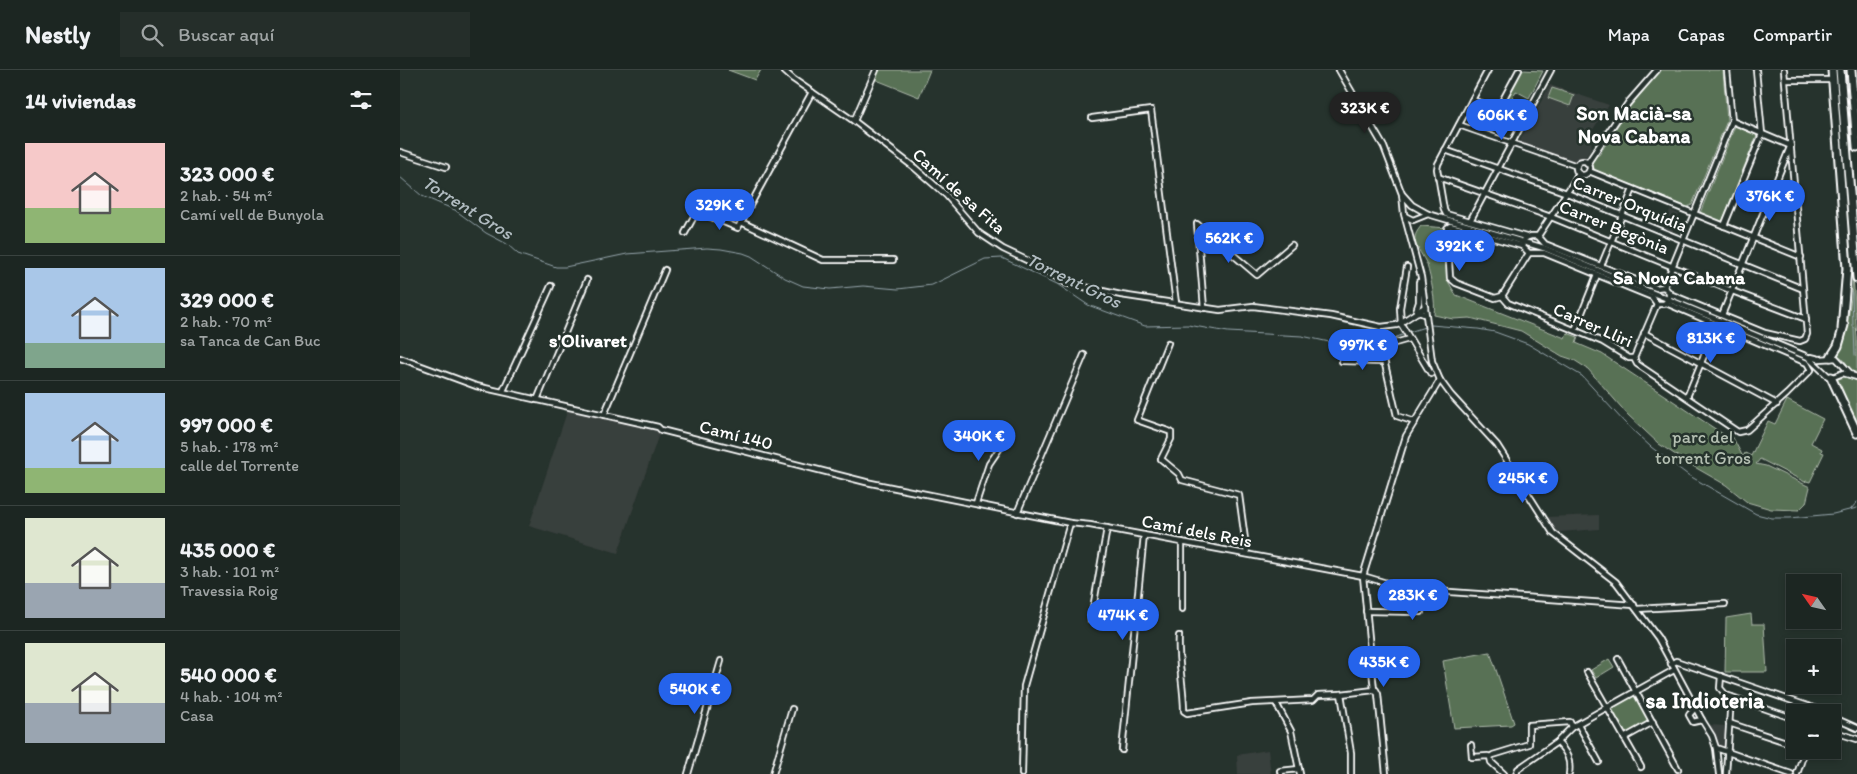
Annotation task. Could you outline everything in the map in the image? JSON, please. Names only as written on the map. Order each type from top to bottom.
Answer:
[{"type":"highway","points":[[1832,70],[1847,262],[1847,285],[1842,329]]},
{"type":"highway","points":[[1840,70],[1857,278]]},
{"type":"highway","points":[[1851,70],[1857,147]]},
{"type":"highway","points":[[1829,358],[1838,346],[1846,316],[1851,285],[1854,238]]},
{"type":"highway","points":[[1833,376],[1857,433]]},
{"type":"street","name":"Camí de sa Fita","points":[[783,70],[854,121],[933,183],[979,233],[1003,249],[1066,283],[1122,295],[1204,308],[1220,310],[1253,306],[1330,316],[1381,327],[1397,326],[1416,311],[1425,307]]},
{"type":"street","points":[[854,121],[876,70]]},
{"type":"street","points":[[1339,70],[1384,147],[1402,194],[1404,213],[1420,277],[1432,361],[1440,380],[1451,395],[1497,445],[1553,533],[1616,582],[1658,638],[1712,736],[1716,748],[1719,774]]},
{"type":"street","points":[[1488,70],[1438,164],[1438,177],[1444,210],[1446,214],[1470,221],[1524,242],[1529,253]]},
{"type":"street","points":[[1498,109],[1519,70]]},
{"type":"street","points":[[1470,221],[1550,70]]},
{"type":"street","points":[[1589,171],[1587,164],[1628,103],[1657,70]]},
{"type":"street","points":[[1529,253],[1544,253],[1597,275],[1653,292],[1664,287],[1732,121],[1728,70]]},
{"type":"street","points":[[1724,226],[1762,134],[1756,70]]},
{"type":"street","points":[[1634,358],[1657,304],[1668,299],[1722,315],[1766,333],[1800,341],[1805,340],[1807,334],[1806,319],[1784,70]]},
{"type":"street","points":[[1785,80],[1829,80]]},
{"type":"street","points":[[685,233],[697,211],[738,228],[812,92]]},
{"type":"street","points":[[1472,100],[1525,118]]},
{"type":"street","points":[[1092,118],[1151,110],[1176,303]]},
{"type":"street","points":[[1732,121],[1791,146]]},
{"type":"street","points":[[1458,125],[1576,166]]},
{"type":"street","points":[[1722,315],[1791,146]]},
{"type":"street","name":"Carrer Orquídia","points":[[1445,150],[1567,193],[1803,289]]},
{"type":"street","points":[[400,152],[446,167]]},
{"type":"street","points":[[1576,166],[1581,162],[1587,164]]},
{"type":"street","points":[[1576,166],[1579,174]]},
{"type":"street","points":[[1579,174],[1585,174],[1589,171]]},
{"type":"street","points":[[1589,171],[1800,257]]},
{"type":"street","points":[[1402,194],[1412,205],[1428,214],[1524,242],[1538,236],[1579,174]]},
{"type":"street","name":"Carrer Begònia","points":[[1438,177],[1552,217],[1732,291],[1806,319]]},
{"type":"street","points":[[1601,266],[1633,189]]},
{"type":"street","points":[[1404,213],[1406,208],[1412,205]]},
{"type":"street","points":[[1418,209],[1418,217]]},
{"type":"street","points":[[1404,213],[1406,218],[1413,220]]},
{"type":"street","points":[[1408,229],[1413,220],[1428,214]]},
{"type":"street","points":[[741,222],[823,260],[893,260]]},
{"type":"street","points":[[1204,308],[1197,224],[1256,275],[1292,245]]},
{"type":"street","points":[[1529,253],[1502,296],[1495,298],[1450,278],[1447,228],[1450,226],[1545,246],[1601,266],[1717,324],[1687,397]]},
{"type":"street","points":[[1538,236],[1545,246],[1653,292],[1657,304]]},
{"type":"street","points":[[1538,253],[1545,246]]},
{"type":"street","points":[[1407,267],[1400,308],[1401,322],[1403,330],[1431,374]]},
{"type":"street","points":[[604,415],[665,270]]},
{"type":"street","points":[[1575,330],[1597,275]]},
{"type":"street","points":[[1420,277],[1418,283],[1419,302],[1416,311],[1426,315]]},
{"type":"street","points":[[537,400],[587,280]]},
{"type":"street","points":[[503,391],[550,286]]},
{"type":"street","points":[[1664,287],[1668,290],[1668,299]]},
{"type":"street","name":"Carrer Lliri","points":[[1502,296],[1508,303],[1603,342],[1629,358],[1634,358],[1637,364],[1738,432],[1747,430],[1777,404],[1811,370],[1807,363],[1717,324]]},
{"type":"street","points":[[1668,299],[1808,357],[1824,373],[1833,376],[1843,373],[1856,377]]},
{"type":"street","points":[[1644,333],[1777,404]]},
{"type":"street","points":[[1409,339],[1381,347],[1397,416],[1415,422]]},
{"type":"street","points":[[1168,344],[1137,420],[1171,432],[1171,439],[1161,459],[1179,474],[1182,480],[1239,495],[1247,554]]},
{"type":"street","points":[[1017,513],[1084,355]]},
{"type":"street","points":[[1808,357],[1838,360],[1856,377]]},
{"type":"street","name":"Camí 140","points":[[400,358],[476,386],[658,427],[661,430],[727,448],[866,482],[1070,523]]},
{"type":"street","points":[[1824,373],[1822,365],[1829,358]]},
{"type":"street","points":[[1342,361],[1384,362]]},
{"type":"street","points":[[1833,376],[1840,372],[1841,364]]},
{"type":"street","points":[[1386,774],[1378,694],[1374,690],[1363,576],[1406,436],[1440,380]]},
{"type":"street","points":[[976,503],[989,464],[1006,438],[1008,431]]},
{"type":"street","points":[[1022,774],[1024,686],[1070,523]]},
{"type":"street","name":"Camí dels Reis","points":[[1070,523],[1107,528],[1363,576],[1418,591],[1635,607],[1725,604]]},
{"type":"street","points":[[1091,620],[1107,528]]},
{"type":"street","points":[[1122,750],[1144,535]]},
{"type":"street","points":[[1182,542],[1182,609]]},
{"type":"street","points":[[1366,611],[1421,612],[1418,591]]},
{"type":"street","points":[[1179,636],[1178,648],[1184,692],[1184,711],[1187,713],[1252,703],[1313,700],[1318,696],[1374,690]]},
{"type":"street","points":[[1618,658],[1678,769]]},
{"type":"street","points":[[688,774],[721,661]]},
{"type":"street","points":[[1671,664],[1676,661],[1802,704]]},
{"type":"street","points":[[1516,774],[1518,769],[1557,742],[1572,726],[1674,670]]},
{"type":"street","points":[[1588,672],[1641,768]]},
{"type":"street","points":[[1721,676],[1721,690],[1731,697],[1786,716]]},
{"type":"street","points":[[1341,694],[1351,753],[1351,774]]},
{"type":"street","points":[[1726,774],[1731,697]]},
{"type":"street","points":[[1276,703],[1291,731],[1299,771],[1280,771],[1281,774]]},
{"type":"street","points":[[1695,708],[1689,715],[1690,719],[1693,722],[1702,720]]},
{"type":"street","points":[[773,774],[792,709]]},
{"type":"street","points":[[1841,721],[1857,728]]},
{"type":"street","points":[[1471,745],[1472,758],[1490,757],[1530,744],[1529,725],[1570,722],[1572,726]]},
{"type":"street","points":[[1624,738],[1653,722]]},
{"type":"street","points":[[1729,723],[1786,742]]},
{"type":"street","points":[[1578,724],[1599,762]]},
{"type":"street","points":[[1841,734],[1857,739]]},
{"type":"street","points":[[1557,742],[1567,752],[1570,762],[1569,774]]},
{"type":"street","points":[[1716,748],[1791,774]]},
{"type":"street","points":[[1490,757],[1491,762],[1504,774]]},
{"type":"street","points":[[1797,774],[1802,759]]},
{"type":"shaded area","points":[[1550,85],[1609,105],[1590,134],[1592,148],[1584,159],[1577,164],[1519,142]]},
{"type":"shaded area","points":[[1670,210],[1679,214],[1672,233],[1663,229]]},
{"type":"shaded area","points":[[568,409],[660,431],[618,553],[529,526]]},
{"type":"shaded area","points":[[1599,515],[1599,529],[1560,532],[1556,532],[1546,517]]},
{"type":"shaded area","points":[[1709,725],[1727,726],[1725,749],[1719,747]]},
{"type":"shaded area","points":[[1268,750],[1271,774],[1238,774],[1237,755]]},
{"type":"green space","points":[[728,70],[761,70],[755,80]]},
{"type":"green space","points":[[878,70],[930,70],[919,97],[874,79]]},
{"type":"green space","points":[[1522,70],[1543,71],[1529,98],[1516,91],[1510,102],[1515,105],[1512,110],[1502,105]]},
{"type":"green space","points":[[1661,70],[1723,70],[1727,121],[1692,205],[1687,207],[1595,170],[1591,162],[1595,155],[1599,155],[1628,109]]},
{"type":"green space","points":[[1552,88],[1574,95],[1570,106],[1548,98]]},
{"type":"green space","points":[[1735,126],[1757,135],[1722,222],[1700,213]]},
{"type":"green space","name":"parc del torrent Gros","points":[[1421,226],[1447,228],[1449,283],[1456,295],[1565,338],[1567,333],[1578,337],[1576,343],[1602,354],[1729,438],[1733,438],[1743,457],[1745,453],[1751,456],[1768,421],[1775,424],[1787,400],[1823,419],[1811,443],[1822,449],[1821,452],[1824,453],[1810,482],[1805,482],[1760,459],[1756,464],[1766,466],[1810,487],[1806,503],[1799,510],[1771,509],[1747,502],[1726,485],[1659,444],[1628,415],[1588,369],[1574,360],[1562,356],[1521,331],[1470,318],[1453,319],[1434,315],[1434,297],[1429,271],[1415,240]]},
{"type":"green space","points":[[1853,274],[1857,373],[1838,355],[1844,339]]},
{"type":"green space","points":[[1845,377],[1857,381],[1857,427],[1834,380]]},
{"type":"green space","points":[[1751,614],[1752,624],[1764,624],[1767,672],[1725,672],[1726,618]]},
{"type":"green space","points":[[1490,652],[1514,723],[1511,725],[1454,728],[1443,661]]},
{"type":"green space","points":[[1609,659],[1614,667],[1596,678],[1591,670]]},
{"type":"green space","points":[[1636,691],[1653,722],[1624,738],[1607,707]]},
{"type":"waterway","name":"Torrent Gros","points":[[400,177],[422,196],[455,210],[486,233],[507,244],[518,254],[556,267],[565,267],[627,254],[707,248],[721,249],[751,256],[785,278],[803,286],[830,289],[863,286],[898,289],[932,285],[985,259],[1002,258],[1057,284],[1088,305],[1145,326],[1188,325],[1228,332],[1302,336],[1343,345],[1386,341],[1405,334]]},
{"type":"waterway","points":[[1840,239],[1842,273],[1844,276]]},
{"type":"waterway","points":[[1852,292],[1853,327],[1855,328]]},
{"type":"waterway","name":"Torrent Gros","points":[[1409,332],[1431,325],[1478,329],[1495,332],[1528,344],[1582,376],[1625,423],[1651,447],[1688,475],[1756,514],[1772,518],[1790,518],[1833,514],[1857,508]]},
{"type":"waterway","points":[[1854,329],[1855,355]]},
{"type":"waterway","points":[[1851,509],[1857,502]]},
{"type":"tunnel","points":[[1831,80],[1857,79]]},
{"type":"district","name":"Son Macià-sa Nova Cabana","points":[[1634,124]]},
{"type":"district","name":"Sa Nova Cabana","points":[[1679,277]]},
{"type":"district","name":"s'Olivaret","points":[[588,340]]},
{"type":"district","name":"sa Indioteria","points":[[1705,700]]}]
